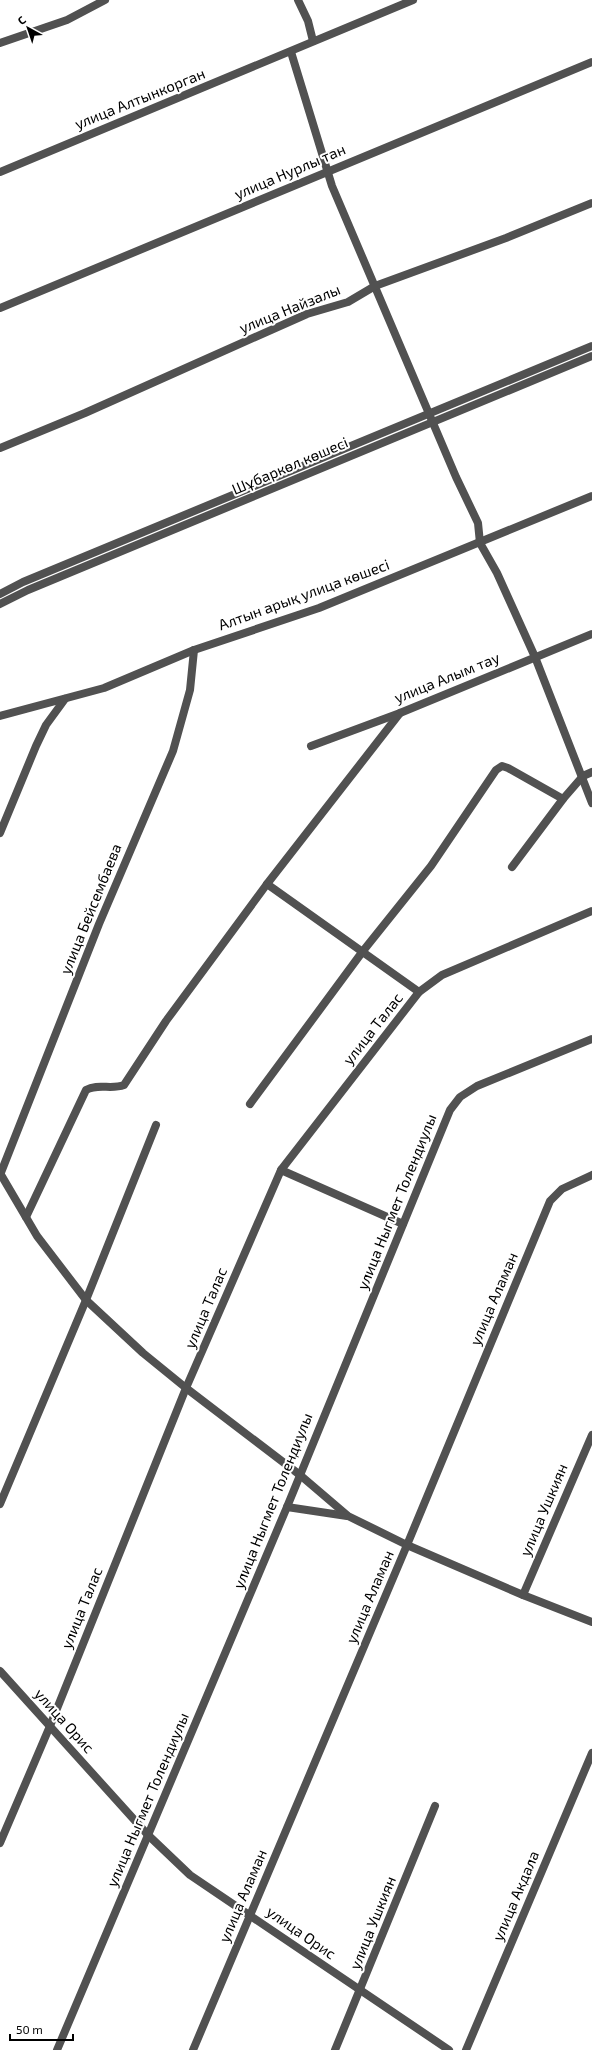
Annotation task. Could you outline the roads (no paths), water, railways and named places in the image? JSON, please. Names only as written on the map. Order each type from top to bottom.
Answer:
[{"type":"street","points":[[0,43],[67,20],[105,0]]},
{"type":"street","points":[[298,0],[308,22],[313,41]]},
{"type":"street","name":"улица Алтынкорган","points":[[0,172],[413,0]]},
{"type":"street","points":[[291,52],[332,186],[431,418],[478,523],[480,543],[497,573],[535,657],[583,776],[592,803]]},
{"type":"street","name":"улица Нурлы тан","points":[[0,308],[592,62]]},
{"type":"street","name":"улица Найзалы","points":[[0,448],[85,413],[307,314],[348,302],[375,286],[506,238],[592,203]]},
{"type":"street","name":"Шұбаркөл көшесі","points":[[0,604],[431,418],[592,346]]},
{"type":"street","name":"Шұбаркөл көшесі","points":[[0,594],[49,571],[431,418],[592,356]]},
{"type":"street","name":"Алтын арық улица көшесі","points":[[0,716],[104,688],[194,650],[320,608],[592,496]]},
{"type":"street","name":"улица Алым тау","points":[[311,746],[400,713],[592,634]]},
{"type":"street","name":"улица Бейсембаева","points":[[0,1174],[99,924],[173,751],[190,690],[194,650]]},
{"type":"street","points":[[0,833],[46,725],[65,699]]},
{"type":"street","points":[[26,1217],[86,1090],[93,1086],[118,1087],[124,1085],[166,1021],[267,884],[400,713]]},
{"type":"street","points":[[250,1104],[363,951],[431,866],[496,770],[502,766],[508,768],[563,799]]},
{"type":"street","points":[[512,867],[563,799],[583,776],[592,772]]},
{"type":"street","points":[[267,884],[420,992]]},
{"type":"street","name":"улица Талас","points":[[0,1843],[50,1726],[186,1388],[281,1170],[420,992],[442,975],[592,911]]},
{"type":"street","name":"улица Ныгмет Толендиулы","points":[[57,2050],[287,1507],[450,1110],[460,1097],[477,1086],[592,1038]]},
{"type":"street","points":[[0,1504],[86,1300],[156,1125]]},
{"type":"street","points":[[281,1170],[402,1224]]},
{"type":"street","points":[[0,1174],[36,1236],[86,1300],[143,1353],[186,1388],[300,1475],[348,1516],[407,1546],[523,1596],[592,1622]]},
{"type":"street","name":"улица Аламан","points":[[193,2050],[407,1546],[550,1201],[562,1189],[592,1175]]},
{"type":"street","name":"улица Ушкиян","points":[[523,1596],[592,1435]]},
{"type":"street","points":[[287,1507],[348,1516]]},
{"type":"street","name":"улица Орис","points":[[0,1671],[148,1835],[190,1875],[361,1992],[449,2050]]},
{"type":"street","name":"улица Акдала","points":[[466,2050],[592,1753]]},
{"type":"street","name":"улица Ушкиян","points":[[335,2050],[361,1992],[435,1806]]}]
